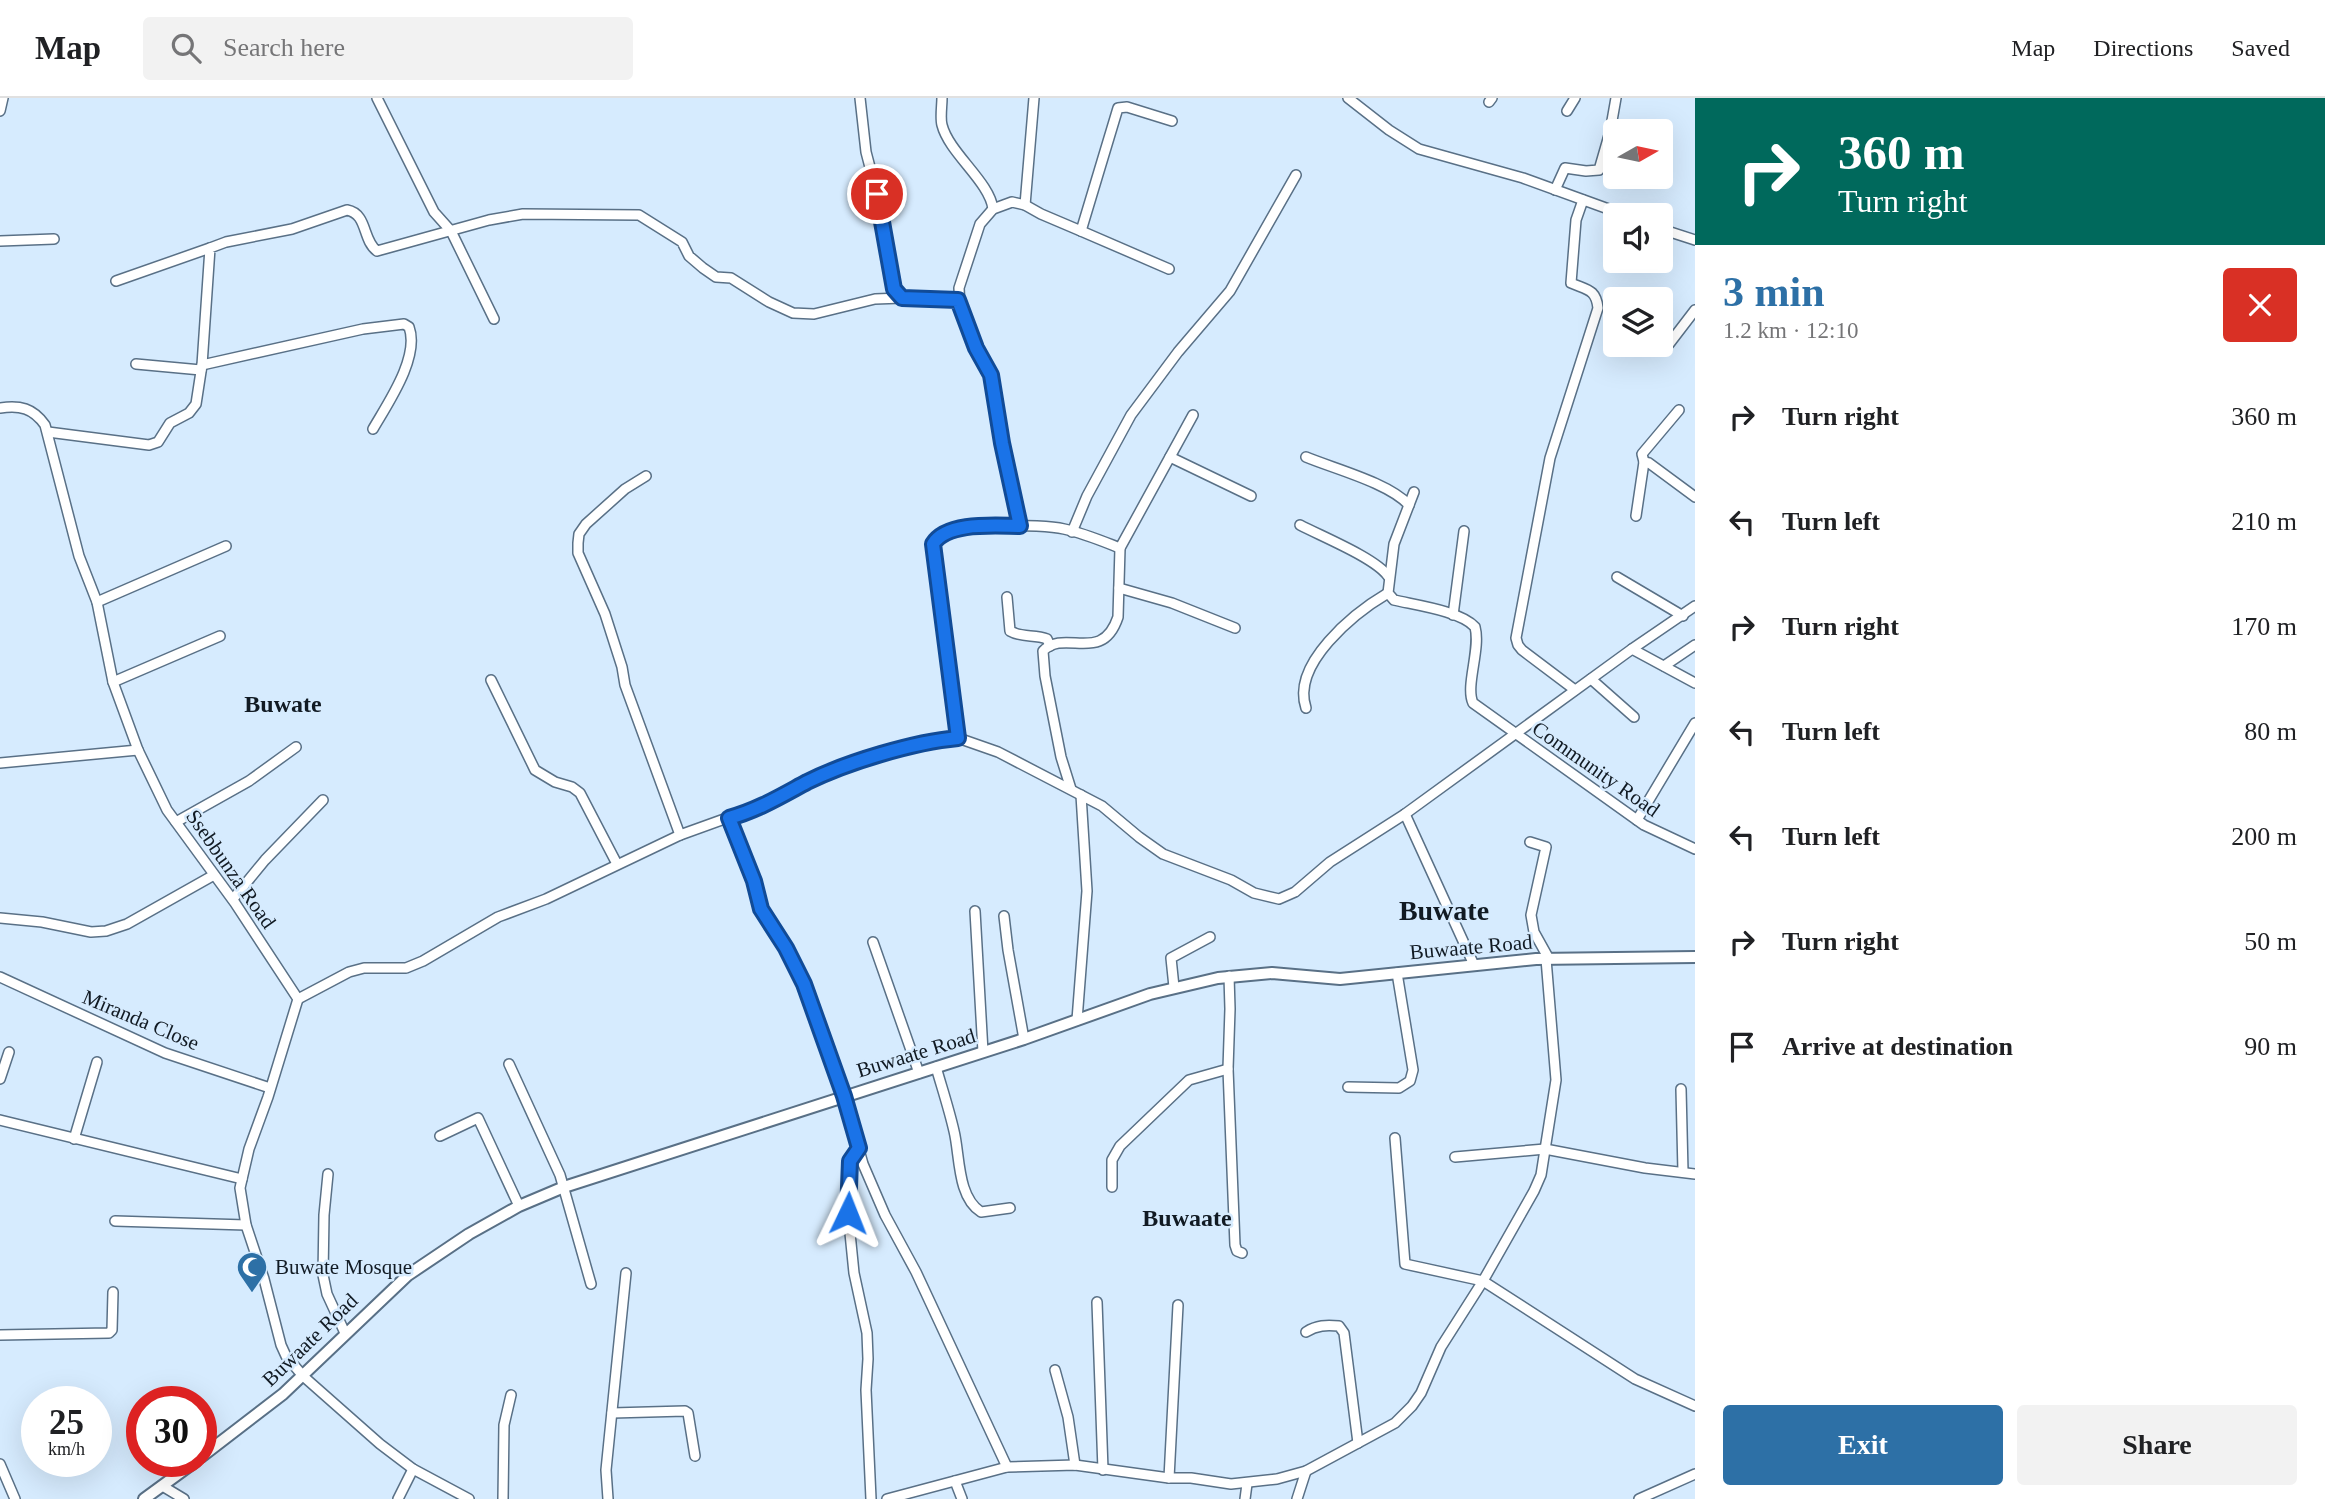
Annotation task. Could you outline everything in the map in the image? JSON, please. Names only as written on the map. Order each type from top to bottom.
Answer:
[{"type":"street","points":[[376,98],[434,212],[451,231],[494,319]]},
{"type":"street","points":[[860,98],[866,152],[877,194],[894,289],[902,298]]},
{"type":"street","points":[[943,98],[942,125],[956,151],[988,195],[993,209]]},
{"type":"street","points":[[1025,205],[1034,98]]},
{"type":"street","points":[[1348,98],[1389,131],[1419,149],[1523,178],[1603,207]]},
{"type":"street","points":[[1567,111],[1574,98]]},
{"type":"street","points":[[1555,190],[1565,168],[1599,170],[1616,98]]},
{"type":"street","points":[[0,111],[2,99]]},
{"type":"street","points":[[1081,231],[1118,108],[1126,107],[1171,121]]},
{"type":"street","points":[[1072,531],[1087,496],[1131,415],[1178,352],[1230,291],[1296,175]]},
{"type":"street","points":[[1575,690],[1519,648],[1517,634],[1550,458],[1598,308],[1597,297],[1593,292],[1571,283],[1576,220],[1583,200]]},
{"type":"street","points":[[1020,526],[991,375],[976,348],[958,300],[965,265],[980,224],[993,209],[1012,202],[1025,205],[1169,269]]},
{"type":"street","points":[[116,281],[226,242],[292,229],[347,210],[353,211],[360,218],[369,244],[377,251],[489,220],[523,214],[639,215],[682,242],[689,256],[716,277],[731,278],[769,302],[793,313],[814,314],[875,299],[958,300]]},
{"type":"street","points":[[1673,233],[1695,240]]},
{"type":"street","points":[[0,241],[54,239]]},
{"type":"street","points":[[0,408],[14,406],[28,409],[39,416],[48,432],[154,444],[162,437],[170,423],[191,412],[196,404],[210,248]]},
{"type":"street","points":[[1673,339],[1695,310]]},
{"type":"street","points":[[136,364],[201,368],[363,329],[404,324],[409,327],[412,335],[402,377],[373,429]]},
{"type":"street","points":[[1636,516],[1644,462],[1642,454],[1679,410]]},
{"type":"street","points":[[1071,789],[1061,757],[1043,651],[1059,643],[1094,644],[1105,638],[1115,627],[1118,617],[1121,548],[1193,415]]},
{"type":"street","name":"Ssebbunza Road","points":[[48,432],[79,556],[97,602],[113,682],[138,750],[167,810],[233,899],[298,999]]},
{"type":"street","points":[[1170,457],[1251,496]]},
{"type":"street","points":[[1306,457],[1366,479],[1402,498],[1409,505]]},
{"type":"street","points":[[1644,462],[1695,497]]},
{"type":"street","points":[[646,476],[625,489],[586,524],[579,534],[578,553],[605,614],[625,685],[680,835]]},
{"type":"street","points":[[1414,492],[1394,544],[1388,576],[1388,593],[1394,600],[1453,615],[1464,531]]},
{"type":"street","points":[[1300,525],[1371,561],[1388,576]]},
{"type":"street","points":[[958,738],[933,544],[941,535],[964,528],[1020,526],[1062,528],[1121,548]]},
{"type":"street","points":[[97,602],[226,546]]},
{"type":"street","points":[[1617,577],[1682,616]]},
{"type":"street","points":[[1119,588],[1172,603],[1234,628]]},
{"type":"street","points":[[1306,708],[1302,696],[1303,684],[1323,650],[1352,616],[1388,593]]},
{"type":"street","points":[[1007,597],[1010,631],[1020,635],[1041,636],[1047,639],[1050,646]]},
{"type":"street","points":[[469,1499],[413,1469],[380,1444],[303,1376],[286,1356],[281,1345],[264,1279],[246,1225],[242,1204],[242,1179],[249,1149],[298,999],[349,972],[364,968],[406,968],[423,961],[498,917],[546,899],[680,835],[777,800],[808,782],[850,764],[917,745],[958,738],[998,752],[1102,806],[1163,854],[1216,874],[1254,893],[1272,899],[1285,898],[1330,862],[1405,814],[1632,649],[1695,607]]},
{"type":"street","name":"Community Road","points":[[1453,615],[1469,621],[1477,631],[1471,699],[1515,734],[1637,820],[1674,841],[1695,849]]},
{"type":"street","points":[[113,682],[220,636]]},
{"type":"street","points":[[1664,666],[1695,645]]},
{"type":"street","points":[[1632,649],[1695,683]]},
{"type":"street","points":[[1591,679],[1634,717]]},
{"type":"street","points":[[491,680],[535,770],[580,793],[617,864]]},
{"type":"street","points":[[1637,820],[1695,723]]},
{"type":"street","points":[[176,822],[249,781],[296,747]]},
{"type":"street","points":[[0,762],[138,750]]},
{"type":"street","points":[[1077,1020],[1087,891],[1081,795]]},
{"type":"street","points":[[233,899],[265,860],[323,800]]},
{"type":"street","points":[[1405,814],[1474,965]]},
{"type":"street","points":[[729,818],[754,881],[761,909],[786,948],[804,984],[844,1096],[859,1148],[885,1215],[916,1272],[1007,1467]]},
{"type":"street","points":[[887,1499],[1007,1467],[1075,1465],[1169,1478],[1247,1484],[1277,1479],[1306,1471],[1395,1423],[1412,1406],[1421,1393],[1441,1347],[1483,1281],[1541,1175],[1556,1080],[1548,959],[1531,924],[1546,847],[1530,842]]},
{"type":"street","points":[[0,918],[42,922],[91,932],[106,931],[127,924],[214,875]]},
{"type":"street","points":[[975,911],[983,1052]]},
{"type":"street","points":[[1004,916],[1024,1039]]},
{"type":"street","points":[[1174,987],[1171,958],[1210,937]]},
{"type":"street","points":[[873,942],[919,1073]]},
{"type":"street","name":"Buwaate Road","points":[[217,1444],[303,1376],[345,1333],[417,1268],[519,1206],[564,1187],[1024,1039],[1174,987],[1229,976],[1272,973],[1340,979],[1548,959],[1695,957]]},
{"type":"street","points":[[1348,1087],[1399,1088],[1409,1081],[1413,1070],[1397,973]]},
{"type":"street","points":[[1229,976],[1228,1069],[1235,1245],[1237,1251],[1242,1253]]},
{"type":"street","name":"Miranda Close","points":[[0,977],[165,1053],[270,1088]]},
{"type":"street","points":[[0,1079],[9,1052]]},
{"type":"street","points":[[75,1139],[97,1062]]},
{"type":"street","points":[[509,1064],[564,1187],[591,1284]]},
{"type":"street","points":[[936,1067],[969,1200],[975,1209],[981,1212],[1010,1208]]},
{"type":"street","points":[[1112,1187],[1112,1160],[1121,1146],[1189,1080],[1228,1069]]},
{"type":"street","points":[[1681,1089],[1683,1172]]},
{"type":"street","points":[[440,1136],[478,1118],[519,1206]]},
{"type":"street","points":[[0,1120],[242,1179]]},
{"type":"street","points":[[1395,1138],[1405,1264],[1483,1281],[1636,1379],[1695,1406]]},
{"type":"street","points":[[859,1148],[850,1161],[848,1213],[854,1273],[867,1333],[866,1390],[872,1499]]},
{"type":"street","points":[[1455,1157],[1545,1149],[1645,1168],[1695,1174]]},
{"type":"street","points":[[328,1174],[323,1275],[327,1294],[345,1333]]},
{"type":"street","points":[[115,1221],[246,1225]]},
{"type":"street","points":[[608,1499],[606,1470],[626,1273]]},
{"type":"street","points":[[0,1335],[109,1333],[112,1330],[113,1292]]},
{"type":"street","points":[[1097,1302],[1103,1469]]},
{"type":"street","points":[[1169,1478],[1178,1305]]},
{"type":"street","points":[[1306,1332],[1327,1325],[1339,1326],[1345,1333],[1358,1443]]},
{"type":"street","points":[[1055,1370],[1068,1417],[1075,1465]]},
{"type":"street","points":[[503,1499],[504,1425],[511,1395]]},
{"type":"street","points":[[612,1413],[685,1411],[688,1413],[695,1456]]},
{"type":"street","points":[[0,1464],[15,1499]]},
{"type":"street","points":[[398,1499],[413,1469]]},
{"type":"street","points":[[1297,1499],[1306,1471]]},
{"type":"street","points":[[1639,1499],[1695,1474]]},
{"type":"street","points":[[144,1499],[176,1477]]},
{"type":"street","points":[[955,1480],[962,1499]]},
{"type":"street","points":[[1245,1499],[1247,1484]]},
{"type":"street","points":[[164,1487],[184,1499]]},
{"type":"place","name":"Buwate Mosque","points":[[252,1294]]},
{"type":"district","name":"Buwate","points":[[283,704]]},
{"type":"district","name":"Buwate","points":[[1444,910]]},
{"type":"district","name":"Buwaate","points":[[1187,1218]]},
{"type":"route","points":[[848,1213],[850,1161],[859,1148],[844,1096],[804,984],[786,948],[761,909],[754,881],[729,818],[777,800],[808,782],[850,764],[917,745],[958,738],[933,544],[941,535],[964,528],[1020,526],[991,375],[976,348],[958,300],[902,298],[897,295],[877,194]]}]
